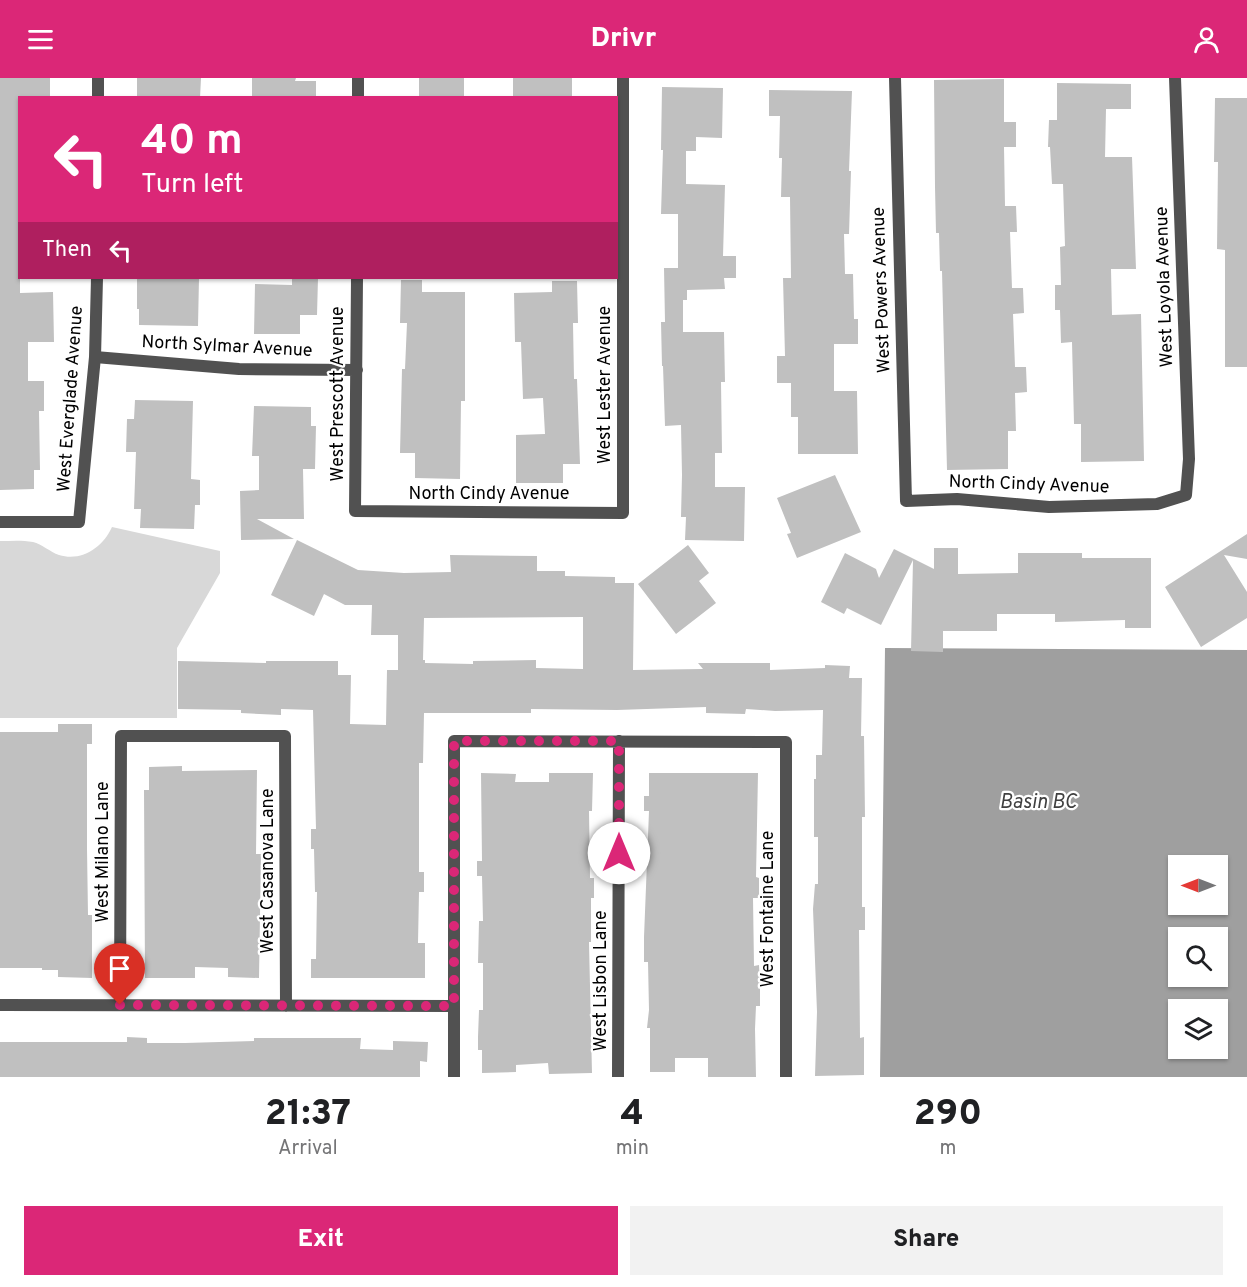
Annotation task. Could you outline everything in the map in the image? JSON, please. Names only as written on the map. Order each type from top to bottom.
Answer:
[{"type":"street","points":[[98,78],[98,96]]},
{"type":"street","points":[[358,78],[358,96]]},
{"type":"street","name":"West Lester Avenue","points":[[623,78],[623,513]]},
{"type":"street","name":"West Powers Avenue","points":[[895,78],[906,501]]},
{"type":"street","name":"West Loyola Avenue","points":[[1175,78],[1190,459],[1186,495]]},
{"type":"street","name":"West Everglade Avenue","points":[[0,522],[79,522],[95,357],[97,279]]},
{"type":"street","name":"West Prescott Avenue","points":[[355,512],[357,279]]},
{"type":"street","name":"North Sylmar Avenue","points":[[95,357],[239,369],[357,370]]},
{"type":"street","name":"North Cindy Avenue","points":[[906,501],[957,499],[1049,507],[1157,504],[1186,495]]},
{"type":"street","name":"North Cindy Avenue","points":[[355,512],[623,513]]},
{"type":"street","name":"West Milano Lane","points":[[120,1005],[121,736],[285,736]]},
{"type":"street","name":"West Casanova Lane","points":[[285,736],[286,1006]]},
{"type":"street","points":[[454,1077],[454,741],[619,741]]},
{"type":"street","name":"West Fontaine Lane","points":[[619,741],[786,742],[786,1077]]},
{"type":"street","name":"West Lisbon Lane","points":[[618,1077],[619,741]]},
{"type":"street","points":[[0,1005],[454,1006]]},
{"type":"shaded area","points":[[112,527],[220,551],[220,573],[177,648],[177,718],[0,718],[0,541],[33,542],[59,555],[76,556],[91,551],[103,541]]},
{"type":"water","name":"Basin BC","points":[[885,648],[1247,650],[1247,1077],[880,1077]]},
{"type":"building","points":[[0,78],[50,78],[50,96],[18,96],[18,279],[20,279],[20,293],[53,292],[54,342],[28,342],[28,381],[44,381],[44,411],[39,411],[40,470],[34,470],[34,489],[0,490]]},
{"type":"building","points":[[137,78],[201,78],[200,96],[137,96]]},
{"type":"building","points":[[252,78],[296,78],[295,81],[316,81],[316,96],[252,96]]},
{"type":"building","points":[[419,78],[464,78],[464,96],[419,96]]},
{"type":"building","points":[[513,78],[572,78],[572,96],[513,96]]},
{"type":"building","points":[[1004,79],[1004,122],[1016,122],[1016,147],[1004,147],[1005,206],[1016,206],[1017,232],[1010,232],[1012,288],[1023,288],[1024,313],[1013,314],[1015,367],[1026,367],[1027,392],[1015,393],[1016,431],[1008,431],[1008,469],[947,470],[942,271],[940,271],[939,233],[936,233],[934,80]]},
{"type":"building","points":[[1057,83],[1131,84],[1131,109],[1106,109],[1105,157],[1132,157],[1136,269],[1111,269],[1112,315],[1141,314],[1144,461],[1081,462],[1081,424],[1074,424],[1072,342],[1061,343],[1060,310],[1055,310],[1055,285],[1061,285],[1060,247],[1065,246],[1063,184],[1052,184],[1050,147],[1048,147],[1049,120],[1057,120]]},
{"type":"building","points":[[662,87],[723,88],[722,138],[696,137],[696,151],[686,151],[686,184],[725,185],[723,256],[736,256],[736,278],[724,278],[725,289],[687,290],[687,300],[683,300],[683,332],[724,332],[725,382],[721,382],[722,453],[715,453],[715,487],[745,487],[744,541],[685,540],[686,517],[681,517],[681,425],[665,426],[661,322],[665,322],[664,268],[678,268],[678,214],[661,214]]},
{"type":"building","points":[[769,90],[852,91],[849,234],[844,234],[845,274],[853,274],[854,319],[858,319],[858,344],[834,344],[834,391],[857,391],[858,454],[798,454],[798,417],[791,417],[791,383],[777,383],[777,356],[785,356],[783,278],[791,278],[790,197],[781,197],[780,116],[769,116]]},
{"type":"building","points":[[1215,98],[1247,98],[1247,367],[1225,367],[1225,250],[1217,249],[1218,162],[1214,162]]},
{"type":"building","points":[[137,279],[199,279],[198,326],[139,325],[139,309],[137,309]]},
{"type":"building","points":[[292,279],[318,279],[317,315],[300,315],[300,334],[254,334],[255,284],[292,285]]},
{"type":"building","points":[[401,280],[422,280],[422,292],[465,292],[465,401],[461,401],[460,479],[415,478],[415,453],[400,453],[402,369],[405,369],[407,323],[400,323]]},
{"type":"building","points":[[552,281],[577,281],[578,323],[573,323],[580,464],[563,464],[563,483],[516,483],[516,435],[545,434],[543,398],[523,399],[521,342],[515,342],[514,293],[552,292]]},
{"type":"building","points":[[135,400],[193,401],[191,479],[200,480],[200,505],[195,505],[194,529],[140,528],[141,509],[134,509],[136,452],[126,452],[127,419],[134,419]]},
{"type":"building","points":[[254,406],[311,407],[311,426],[316,426],[315,469],[303,469],[304,519],[257,519],[294,539],[241,540],[240,491],[259,490],[259,456],[252,456]]},
{"type":"building","points":[[835,475],[861,532],[797,558],[787,534],[791,533],[777,498]]},
{"type":"building","points":[[1247,534],[1247,559],[1224,555],[1247,592],[1247,618],[1201,647],[1165,587]]},
{"type":"building","points":[[297,540],[358,570],[404,573],[451,572],[450,555],[537,556],[537,571],[565,571],[565,576],[615,577],[615,583],[634,583],[633,670],[703,669],[698,663],[770,663],[770,670],[825,668],[825,665],[850,666],[849,678],[862,678],[861,736],[864,736],[865,817],[862,817],[862,907],[865,907],[865,930],[859,930],[860,1038],[864,1037],[864,1075],[815,1076],[817,1012],[813,909],[815,884],[818,884],[818,837],[814,837],[814,779],[816,779],[816,755],[822,755],[823,710],[746,709],[745,714],[706,713],[706,707],[617,710],[531,709],[531,713],[424,713],[423,763],[419,763],[419,872],[424,872],[424,892],[419,892],[418,943],[425,943],[425,978],[311,978],[311,959],[316,959],[317,892],[315,892],[314,849],[311,849],[311,829],[316,829],[313,710],[281,709],[281,715],[241,713],[241,710],[178,709],[178,661],[266,663],[266,661],[338,661],[338,675],[351,675],[350,724],[386,725],[387,670],[398,670],[398,635],[371,635],[372,605],[345,605],[324,594],[314,616],[271,595]],"holes":[[[583,617],[583,669],[536,668],[536,660],[473,661],[473,664],[425,663],[423,660],[424,618]]]},
{"type":"building","points":[[688,545],[709,573],[699,581],[716,603],[676,634],[638,584]]},
{"type":"building","points":[[934,548],[958,548],[958,574],[1018,573],[1018,553],[1082,553],[1082,558],[1151,558],[1151,628],[1125,628],[1125,620],[1055,622],[1055,614],[997,614],[997,631],[943,631],[943,652],[911,651],[913,560],[881,625],[847,608],[844,614],[821,602],[845,553],[876,569],[879,578],[894,549],[934,569]]},
{"type":"building","points":[[58,724],[92,724],[92,744],[87,744],[87,849],[88,915],[92,915],[92,978],[58,977],[58,970],[42,970],[42,968],[0,968],[0,732],[58,732]]},
{"type":"building","points":[[182,766],[182,771],[257,770],[256,854],[261,854],[259,978],[228,977],[228,968],[195,967],[195,978],[145,978],[144,790],[149,790],[149,767]]},
{"type":"building","points":[[481,773],[516,774],[515,782],[549,782],[549,773],[593,773],[592,811],[589,811],[590,878],[594,878],[594,898],[591,898],[591,942],[589,942],[592,1073],[549,1074],[548,1063],[516,1065],[516,1072],[482,1073],[482,1050],[478,1050],[478,1037],[479,1010],[483,1010],[483,963],[478,963],[479,921],[483,921],[482,876],[477,876],[477,861],[482,861]]},
{"type":"building","points":[[649,773],[758,773],[756,877],[759,878],[759,898],[753,898],[754,966],[759,965],[760,985],[760,1006],[756,1006],[755,1029],[756,1077],[708,1077],[708,1058],[675,1058],[675,1072],[650,1072],[650,1028],[647,1028],[648,962],[644,962],[649,811],[644,811],[644,796],[649,796]]},
{"type":"building","points":[[127,1037],[147,1038],[147,1043],[254,1041],[254,1038],[361,1038],[360,1049],[393,1050],[393,1041],[428,1042],[427,1062],[420,1061],[420,1077],[0,1077],[0,1042],[127,1042]]},
{"type":"route","points":[[120,1005],[454,1006],[454,741],[619,741],[619,853]]}]
